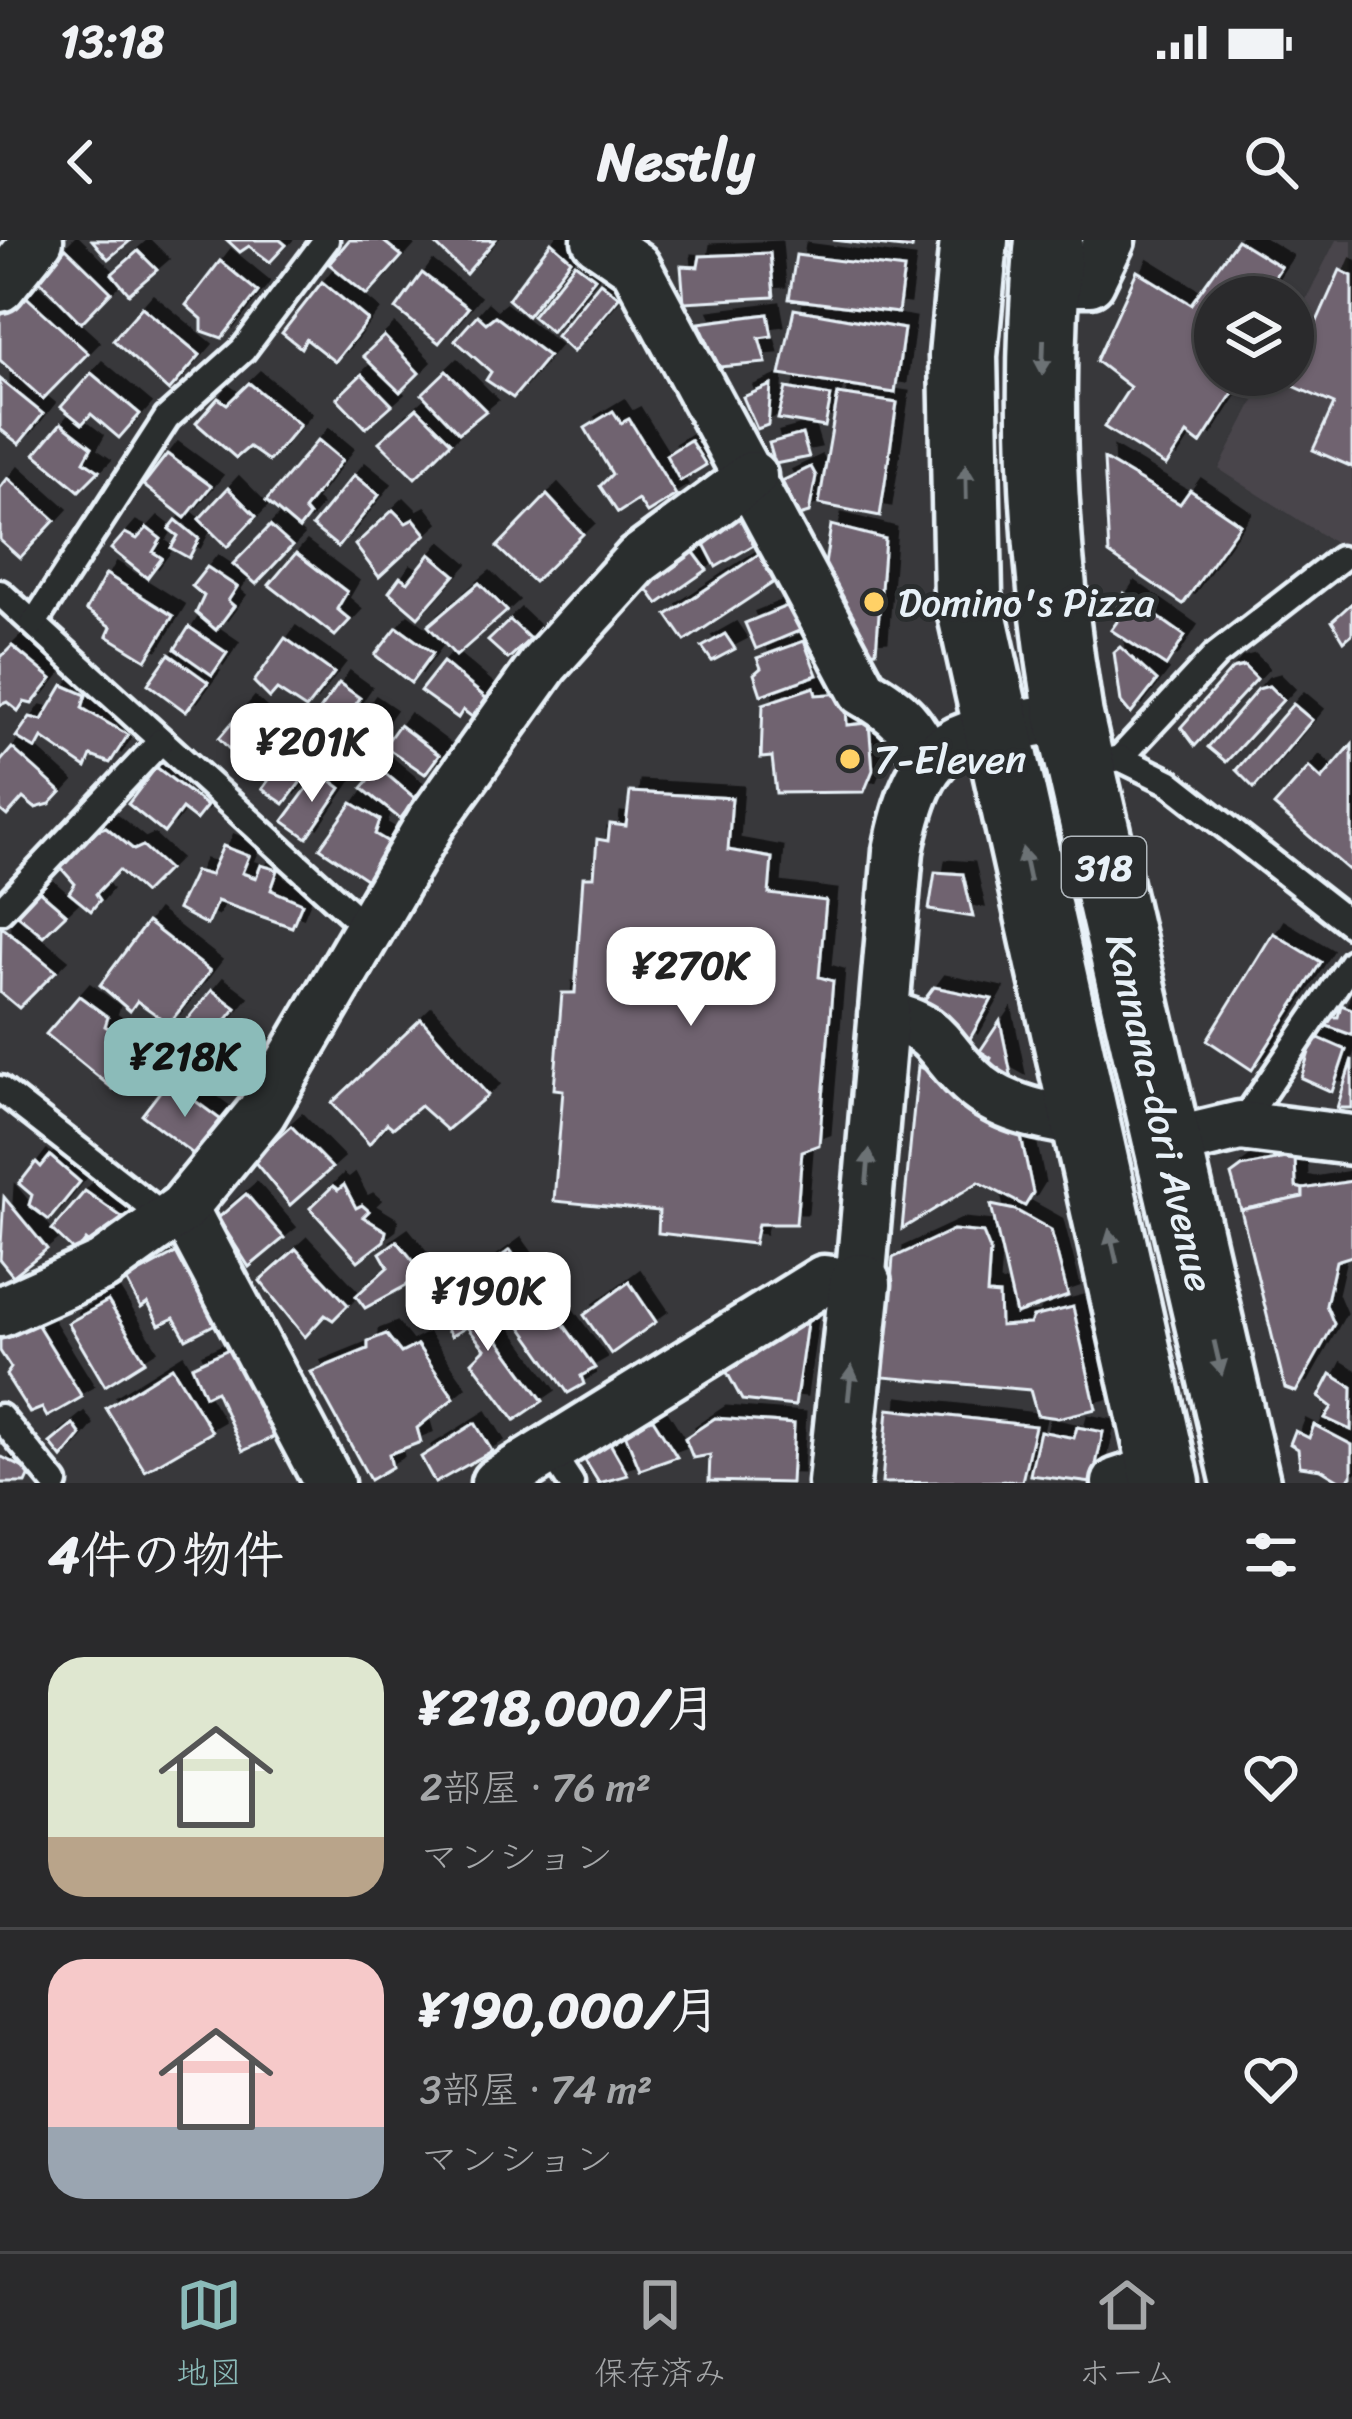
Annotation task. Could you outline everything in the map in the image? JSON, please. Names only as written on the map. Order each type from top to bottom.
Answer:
[{"type":"main road","name":"Kannana-dori Avenue","points":[[974,240],[963,356],[968,596],[1086,1123],[1148,1478]]},
{"type":"main road","name":"Kannana-dori Avenue","points":[[1047,260],[1042,472],[1048,590],[1090,747],[1169,1143],[1246,1483]]},
{"type":"street","points":[[0,287],[38,240]]},
{"type":"street","points":[[597,240],[634,266],[752,476],[863,691],[897,710],[914,728],[928,763]]},
{"type":"street","points":[[1047,260],[1090,281],[1110,240]]},
{"type":"street","points":[[0,1312],[102,1266],[175,1214],[261,1113],[431,822],[544,664],[638,560],[752,476]]},
{"type":"street","points":[[839,1483],[898,851],[910,791],[940,748],[999,729],[1090,747]]},
{"type":"street","points":[[883,1016],[919,1022],[980,1088],[1035,1115],[1086,1123]]},
{"type":"street","points":[[1169,1143],[1240,1126],[1352,1140]]},
{"type":"street","points":[[175,1214],[329,1483]]},
{"type":"street","points":[[496,1483],[561,1467],[824,1280],[860,1283]]},
{"type":"lane","points":[[34,623],[167,418],[243,350],[326,240]]},
{"type":"lane","points":[[1090,747],[1340,559]]},
{"type":"lane","points":[[0,592],[369,930]]},
{"type":"lane","points":[[0,911],[161,740]]},
{"type":"lane","points":[[1090,747],[1169,782],[1352,925]]},
{"type":"lane","points":[[1240,1126],[1352,962]]},
{"type":"lane","points":[[0,1088],[175,1214]]},
{"type":"lane","points":[[0,1418],[54,1483]]},
{"type":"shaded area","points":[[1336,240],[1352,240],[1352,554],[1219,469],[1256,396],[1314,396],[1314,283]]},
{"type":"building","points":[[92,240],[131,240],[108,259]]},
{"type":"building","points":[[227,240],[280,240],[286,245],[270,262],[249,246],[240,252]]},
{"type":"building","points":[[349,240],[382,240],[402,256],[367,295],[329,264]]},
{"type":"building","points":[[431,240],[495,240],[466,274]]},
{"type":"building","points":[[833,240],[913,240],[912,249]]},
{"type":"building","points":[[1237,240],[1281,267],[1275,276],[1211,276]]},
{"type":"building","points":[[551,242],[571,260],[527,316],[508,299]]},
{"type":"building","points":[[66,248],[111,292],[81,323],[37,278]]},
{"type":"building","points":[[138,251],[157,270],[129,294],[112,274]]},
{"type":"building","points":[[770,253],[774,297],[684,302],[681,266],[698,267],[700,256]]},
{"type":"building","points":[[796,255],[904,269],[898,313],[789,299]]},
{"type":"building","points":[[220,261],[258,292],[222,338],[202,331],[202,319],[186,305]]},
{"type":"building","points":[[575,263],[595,278],[551,332],[532,316]]},
{"type":"building","points":[[1340,270],[1352,276],[1352,467],[1313,450],[1334,404],[1314,395],[1314,328]]},
{"type":"building","points":[[1137,271],[1191,304],[1194,300],[1194,396],[1231,396],[1200,444],[1187,434],[1166,466],[1104,427],[1130,387],[1096,361]]},
{"type":"building","points":[[422,273],[468,308],[439,343],[396,309]]},
{"type":"building","points":[[322,282],[368,320],[335,362],[306,339],[301,348],[282,333]]},
{"type":"building","points":[[600,282],[619,297],[573,352],[556,336]]},
{"type":"building","points":[[21,292],[88,353],[43,399],[0,360],[0,316]]},
{"type":"building","points":[[142,307],[200,355],[169,391],[113,340]]},
{"type":"building","points":[[794,309],[904,329],[895,393],[780,375]]},
{"type":"building","points":[[768,314],[772,336],[759,338],[766,363],[719,367],[699,323]]},
{"type":"building","points":[[477,315],[486,323],[495,316],[548,356],[513,398],[486,380],[491,372],[455,340]]},
{"type":"building","points":[[384,336],[419,373],[400,392],[363,356]]},
{"type":"building","points":[[446,371],[486,411],[459,433],[422,394]]},
{"type":"building","points":[[91,373],[140,414],[119,438],[91,414],[82,424],[61,407]]},
{"type":"building","points":[[362,374],[392,405],[366,428],[337,398]]},
{"type":"building","points":[[0,379],[43,414],[19,444],[0,429]]},
{"type":"building","points":[[249,383],[300,425],[269,461],[249,447],[236,458],[196,423],[218,398],[227,404]]},
{"type":"building","points":[[771,385],[768,425],[757,429],[743,397]]},
{"type":"building","points":[[786,388],[831,396],[825,427],[778,419]]},
{"type":"building","points":[[838,394],[897,403],[880,516],[819,504]]},
{"type":"building","points":[[417,408],[451,442],[415,478],[379,442]]},
{"type":"building","points":[[613,411],[621,423],[629,419],[676,495],[647,513],[638,500],[618,513],[600,486],[612,474],[585,428]]},
{"type":"building","points":[[61,423],[92,447],[84,461],[99,471],[79,491],[35,454]]},
{"type":"building","points":[[802,434],[809,457],[775,464],[769,443]]},
{"type":"building","points":[[318,440],[342,460],[304,510],[309,516],[299,529],[266,501]]},
{"type":"building","points":[[690,440],[706,465],[680,481],[666,455]]},
{"type":"building","points":[[167,454],[211,486],[185,518],[143,485]]},
{"type":"building","points":[[1104,459],[1180,504],[1190,490],[1240,524],[1183,604],[1109,554]]},
{"type":"building","points":[[811,467],[816,476],[809,513],[799,516],[782,481]]},
{"type":"building","points":[[354,475],[379,495],[338,547],[312,526]]},
{"type":"building","points":[[8,478],[55,520],[20,558],[0,540],[0,488]]},
{"type":"building","points":[[228,488],[256,516],[227,547],[199,519]]},
{"type":"building","points":[[547,495],[583,534],[534,582],[497,547]]},
{"type":"building","points":[[393,510],[406,523],[414,519],[426,534],[379,577],[355,545]]},
{"type":"building","points":[[742,515],[759,542],[716,567],[702,540]]},
{"type":"building","points":[[176,520],[199,539],[189,558],[171,548],[178,536],[169,529]]},
{"type":"building","points":[[831,525],[885,539],[876,651],[864,652],[835,605],[837,587],[823,578]]},
{"type":"building","points":[[270,526],[292,546],[256,584],[233,564]]},
{"type":"building","points":[[147,528],[161,539],[153,552],[162,558],[147,578],[111,549],[125,533],[137,539]]},
{"type":"building","points":[[689,546],[707,570],[658,604],[640,579]]},
{"type":"building","points":[[296,553],[347,592],[337,609],[350,620],[335,636],[269,585]]},
{"type":"building","points":[[430,554],[455,575],[418,617],[389,592],[400,577],[408,582]]},
{"type":"building","points":[[759,554],[777,580],[685,641],[667,615]]},
{"type":"building","points":[[207,567],[237,587],[228,601],[234,606],[216,630],[196,613],[204,596],[192,586]]},
{"type":"building","points":[[106,574],[173,616],[146,660],[107,636],[111,627],[86,610]]},
{"type":"building","points":[[479,583],[507,611],[456,656],[428,626]]},
{"type":"building","points":[[1124,593],[1185,636],[1166,666],[1111,630],[1124,612],[1116,605]]},
{"type":"building","points":[[794,603],[804,629],[756,649],[745,623]]},
{"type":"building","points":[[1352,603],[1352,634],[1344,641],[1332,621]]},
{"type":"building","points":[[510,620],[530,639],[508,659],[488,641]]},
{"type":"building","points":[[189,627],[227,653],[212,675],[175,649]]},
{"type":"building","points":[[397,627],[433,653],[411,683],[375,655]]},
{"type":"building","points":[[725,634],[735,649],[712,661],[702,647]]},
{"type":"building","points":[[285,638],[334,673],[306,709],[277,690],[270,698],[254,682]]},
{"type":"building","points":[[804,641],[817,675],[761,695],[754,674],[761,668],[757,658]]},
{"type":"building","points":[[12,646],[52,679],[32,704],[24,702],[18,711],[7,702],[0,705],[0,658]]},
{"type":"building","points":[[1120,647],[1157,681],[1131,714],[1121,702],[1114,652]]},
{"type":"building","points":[[169,654],[208,682],[186,712],[148,684]]},
{"type":"building","points":[[443,662],[487,699],[472,717],[463,710],[458,718],[420,691]]},
{"type":"building","points":[[1244,666],[1257,679],[1195,746],[1181,727],[1232,669]]},
{"type":"building","points":[[339,683],[360,698],[328,745],[306,730]]},
{"type":"building","points":[[63,685],[86,695],[82,708],[128,735],[110,763],[91,756],[86,768],[42,738],[36,749],[16,737],[30,717],[42,720]]},
{"type":"building","points":[[1269,686],[1283,700],[1226,762],[1208,747],[1258,689]]},
{"type":"building","points":[[814,687],[816,695],[845,693],[847,725],[869,723],[873,770],[864,792],[776,793],[772,757],[761,758],[763,704]]},
{"type":"building","points":[[1293,704],[1312,720],[1254,788],[1236,770]]},
{"type":"building","points":[[365,708],[384,721],[345,776],[327,762]]},
{"type":"building","points":[[244,709],[283,745],[253,775],[219,738]]},
{"type":"building","points":[[399,725],[439,755],[425,774],[384,746]]},
{"type":"building","points":[[300,738],[321,755],[284,804],[262,789]]},
{"type":"building","points":[[1352,744],[1351,872],[1274,806],[1309,767],[1322,779]]},
{"type":"building","points":[[12,748],[61,792],[50,804],[35,808],[23,798],[7,816],[0,810],[0,762]]},
{"type":"building","points":[[156,767],[207,806],[196,820],[182,809],[164,833],[128,804]]},
{"type":"building","points":[[379,768],[416,799],[400,819],[362,788]]},
{"type":"building","points":[[319,772],[341,788],[307,838],[283,821]]},
{"type":"building","points":[[630,792],[732,798],[728,850],[772,858],[769,894],[826,901],[819,977],[833,981],[819,1145],[802,1151],[796,1224],[758,1224],[754,1244],[658,1233],[659,1211],[554,1201],[563,1090],[554,1089],[562,993],[575,993],[583,877],[594,877],[597,839],[608,841],[610,824],[626,826]]},
{"type":"building","points":[[352,803],[380,820],[375,834],[395,846],[369,881],[320,848]]},
{"type":"building","points":[[106,827],[134,850],[143,846],[168,869],[144,893],[119,870],[96,894],[100,900],[91,911],[69,893],[75,884],[60,867],[94,831]]},
{"type":"building","points":[[223,846],[249,856],[242,873],[256,878],[261,865],[278,870],[271,890],[302,903],[292,927],[217,901],[207,925],[177,909],[195,871],[210,875]]},
{"type":"building","points":[[935,872],[963,874],[973,917],[929,910]]},
{"type":"building","points":[[37,889],[66,914],[43,936],[14,912]]},
{"type":"building","points":[[147,922],[210,971],[169,1024],[137,1001],[130,1011],[100,985]]},
{"type":"building","points":[[1,926],[56,971],[19,1008],[0,992]]},
{"type":"building","points":[[1273,933],[1321,962],[1252,1070],[1207,1040]]},
{"type":"building","points":[[934,987],[992,999],[967,1044],[922,1003]]},
{"type":"building","points":[[212,990],[236,1008],[197,1056],[173,1037]]},
{"type":"building","points":[[79,996],[108,1017],[105,1026],[124,1038],[132,1030],[151,1047],[113,1089],[46,1034]]},
{"type":"building","points":[[1341,1005],[1352,1009],[1352,1035],[1327,1026],[1328,1017],[1338,1017]]},
{"type":"building","points":[[421,1019],[488,1095],[447,1130],[420,1106],[393,1128],[387,1123],[369,1144],[332,1103]]},
{"type":"building","points":[[1000,1021],[1013,1084],[986,1069],[991,1058],[980,1051]]},
{"type":"building","points":[[230,1032],[268,1054],[253,1089],[232,1078],[225,1085],[207,1067]]},
{"type":"building","points":[[1314,1036],[1346,1050],[1332,1092],[1301,1078]]},
{"type":"building","points":[[1352,1059],[1352,1108],[1337,1108]]},
{"type":"building","points":[[918,1066],[939,1075],[1020,1132],[1033,1193],[1025,1206],[979,1182],[902,1229]]},
{"type":"building","points":[[168,1081],[228,1125],[201,1160],[142,1115]]},
{"type":"building","points":[[291,1126],[332,1168],[290,1205],[253,1160]]},
{"type":"building","points":[[50,1156],[80,1182],[49,1220],[29,1205],[32,1195],[19,1184],[36,1162],[41,1167]]},
{"type":"building","points":[[1295,1156],[1296,1187],[1303,1189],[1303,1197],[1241,1210],[1231,1175],[1242,1167]]},
{"type":"building","points":[[1352,1181],[1352,1256],[1336,1261],[1326,1305],[1334,1324],[1296,1392],[1285,1388],[1241,1210],[1303,1197],[1303,1189]]},
{"type":"building","points":[[344,1185],[356,1208],[362,1205],[369,1211],[363,1217],[386,1231],[384,1241],[358,1261],[310,1208],[333,1186],[338,1190]]},
{"type":"building","points":[[85,1191],[126,1220],[93,1246],[86,1240],[76,1253],[52,1230]]},
{"type":"building","points":[[246,1194],[284,1238],[249,1267],[218,1218]]},
{"type":"building","points":[[4,1197],[47,1249],[13,1276],[0,1260]]},
{"type":"building","points":[[991,1205],[1015,1210],[1051,1230],[1068,1296],[1016,1314]]},
{"type":"building","points":[[953,1230],[983,1233],[990,1250],[987,1294],[999,1295],[1000,1326],[1030,1324],[1033,1317],[1073,1307],[1096,1409],[1058,1418],[1037,1415],[1030,1390],[883,1377],[893,1258]]},
{"type":"building","points":[[397,1241],[419,1268],[407,1285],[365,1308],[356,1296],[388,1267],[380,1253]]},
{"type":"building","points":[[185,1248],[227,1318],[186,1339],[174,1318],[159,1325],[148,1303],[141,1308],[126,1280]]},
{"type":"building","points":[[296,1249],[348,1305],[333,1320],[325,1315],[305,1337],[260,1281]]},
{"type":"building","points":[[510,1250],[595,1368],[581,1376],[584,1384],[568,1393],[493,1287],[486,1286],[481,1271]]},
{"type":"building","points":[[629,1282],[656,1322],[611,1354],[584,1315]]},
{"type":"building","points":[[458,1285],[543,1401],[515,1420],[472,1362],[485,1349],[467,1327],[451,1336],[431,1304]]},
{"type":"building","points":[[108,1301],[145,1361],[105,1386],[68,1323]]},
{"type":"building","points":[[34,1319],[82,1397],[47,1417],[42,1408],[30,1413],[6,1375],[11,1368],[0,1351],[0,1340]]},
{"type":"building","points":[[800,1319],[807,1323],[795,1406],[742,1400],[723,1365]]},
{"type":"building","points":[[386,1334],[401,1353],[417,1345],[454,1398],[417,1428],[421,1442],[389,1454],[392,1467],[370,1480],[311,1372],[368,1349],[368,1341]]},
{"type":"building","points":[[244,1342],[284,1432],[243,1451],[216,1391],[205,1396],[192,1366]]},
{"type":"building","points":[[172,1367],[212,1432],[145,1471],[106,1408]]},
{"type":"building","points":[[1331,1374],[1352,1387],[1351,1430],[1325,1418],[1332,1407],[1319,1397]]},
{"type":"building","points":[[888,1409],[1035,1426],[1022,1481],[882,1483]]},
{"type":"building","points":[[648,1411],[677,1457],[640,1470],[622,1426]]},
{"type":"building","points":[[715,1418],[794,1424],[791,1483],[709,1481],[710,1455],[693,1458],[685,1438]]},
{"type":"building","points":[[475,1423],[492,1451],[435,1483],[421,1457]]},
{"type":"building","points":[[73,1424],[81,1435],[62,1458],[50,1443]]},
{"type":"building","points":[[1314,1425],[1352,1445],[1352,1476],[1344,1483],[1321,1469],[1300,1466],[1298,1449],[1290,1444],[1295,1431],[1309,1438]]},
{"type":"building","points":[[1077,1427],[1103,1432],[1092,1483],[1030,1475],[1040,1431],[1074,1438]]},
{"type":"building","points":[[607,1438],[628,1475],[599,1483],[581,1454]]},
{"type":"building","points":[[0,1456],[31,1472],[26,1483],[0,1483]]},
{"type":"place","name":"Domino's Pizza","points":[[874,602]]},
{"type":"place","name":"7-Eleven","points":[[850,759]]}]
